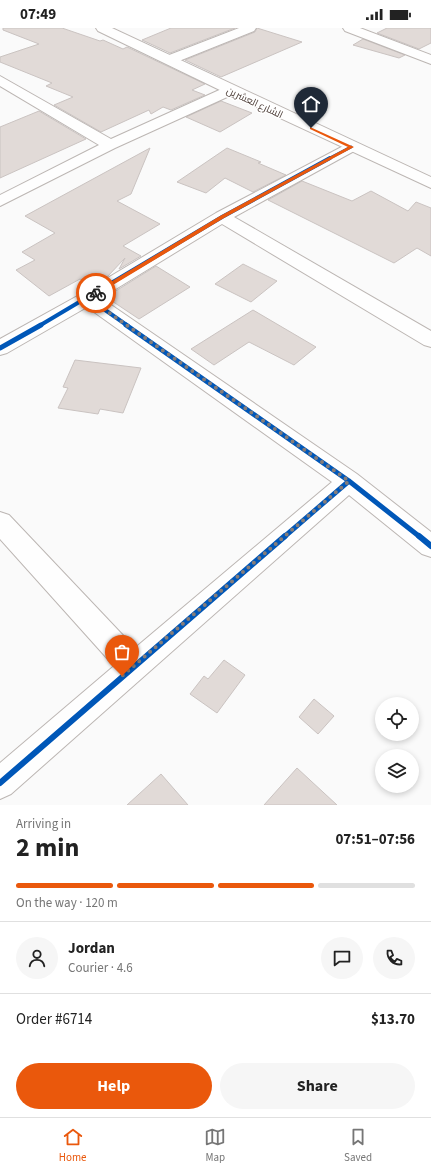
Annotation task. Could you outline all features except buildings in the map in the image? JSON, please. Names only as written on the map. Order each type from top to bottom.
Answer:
[{"type":"street","name":"الشارع العشرين","points":[[102,28],[351,147],[431,183]]},
{"type":"street","points":[[169,60],[250,28]]},
{"type":"street","points":[[355,29],[431,60]]},
{"type":"street","points":[[0,80],[110,145]]},
{"type":"street","points":[[0,201],[110,145],[231,90]]},
{"type":"street","points":[[0,348],[88,298],[222,217],[351,147]]},
{"type":"street","points":[[222,217],[431,340]]},
{"type":"street","points":[[88,298],[349,481],[431,546]]},
{"type":"street","points":[[0,784],[349,481]]},
{"type":"street","points":[[0,522],[134,667]]},
{"type":"cycle path","points":[[0,348],[88,298],[222,217],[351,147]]},
{"type":"cycle path","points":[[88,298],[349,481],[431,546]]},
{"type":"cycle path","points":[[0,783],[349,481]]},
{"type":"way so far","points":[[96,293],[88,298],[349,481],[122,676]]},
{"type":"route","points":[[96,293],[222,217],[351,147],[311,128]]}]
